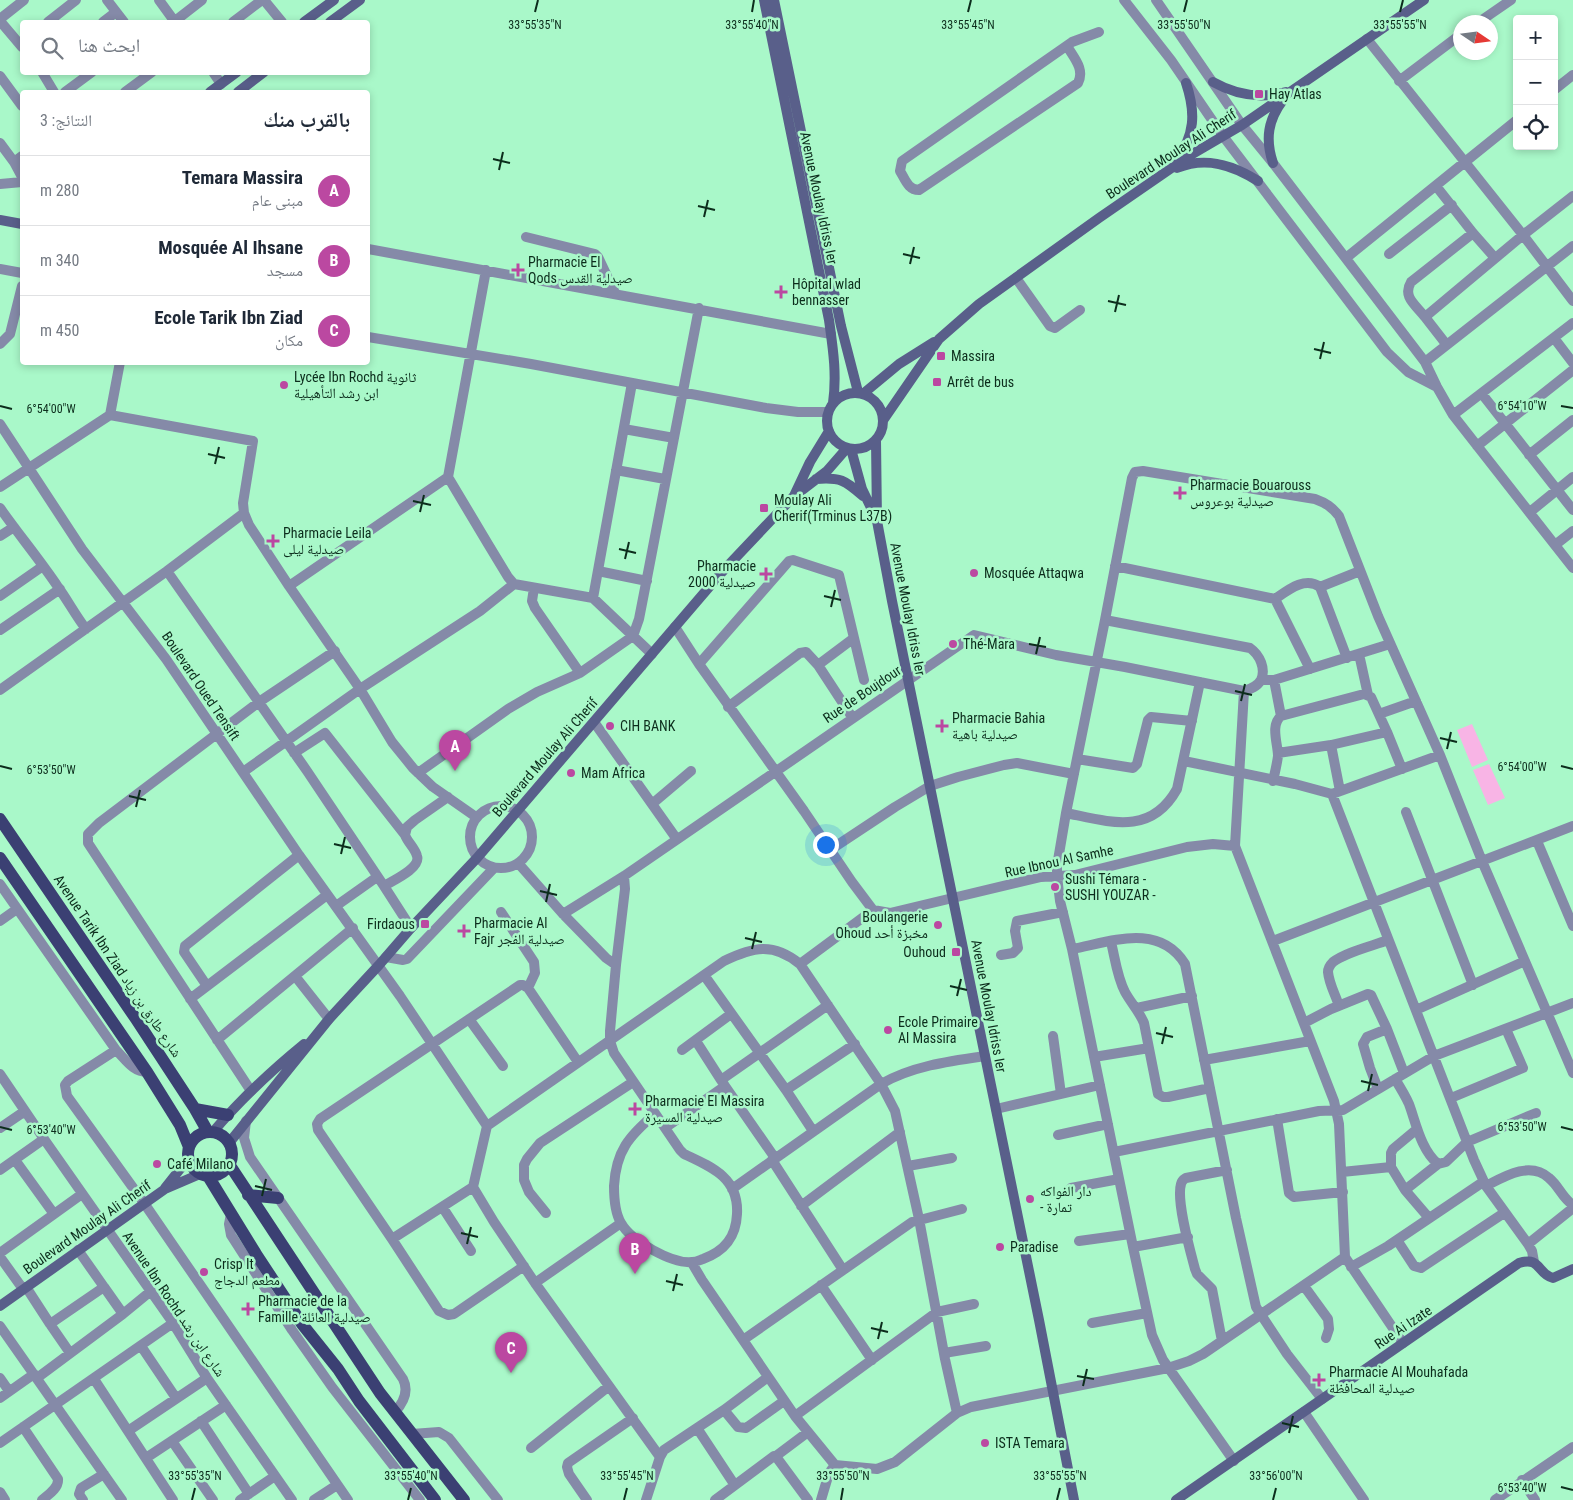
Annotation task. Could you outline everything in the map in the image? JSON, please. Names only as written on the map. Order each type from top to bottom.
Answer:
[{"type":"main road","points":[[306,20],[321,4],[334,0]]},
{"type":"main road","points":[[333,20],[360,0]]},
{"type":"main road","name":"Avenue Moulay Idriss Ier","points":[[764,0],[831,334],[836,376],[831,408]]},
{"type":"main road","name":"Avenue Moulay Idriss Ier","points":[[774,0],[841,326],[861,393]]},
{"type":"main road","name":"Boulevard Moulay Ali Cherif","points":[[861,393],[899,364],[939,339],[979,304],[1189,156],[1242,125],[1424,0]]},
{"type":"main road","points":[[213,90],[233,75]]},
{"type":"main road","points":[[241,90],[260,75]]},
{"type":"main road","points":[[1213,82],[1225,89],[1251,96],[1272,95],[1292,90]]},
{"type":"main road","points":[[1163,175],[1184,152],[1190,135],[1193,117],[1192,100],[1186,83]]},
{"type":"main road","points":[[1273,163],[1269,150],[1270,122],[1276,110],[1292,90]]},
{"type":"main road","points":[[1163,175],[1185,165],[1204,162],[1224,164],[1242,170],[1258,181]]},
{"type":"main road","points":[[0,220],[20,223]]},
{"type":"main road","name":"Boulevard Moulay Ali Cherif","points":[[884,419],[939,339]]},
{"type":"main road","points":[[861,393],[880,406],[884,419],[883,427],[876,440],[870,445],[861,448],[849,448],[835,440],[829,430],[827,418],[831,408],[845,394],[861,393]]},
{"type":"main road","name":"Boulevard Moulay Ali Cherif","points":[[793,497],[810,462],[829,430]]},
{"type":"main road","points":[[876,440],[877,522]]},
{"type":"main road","points":[[849,448],[857,477],[877,522]]},
{"type":"main road","name":"Boulevard Moulay Ali Cherif","points":[[229,1143],[316,1034],[477,858],[728,566],[793,497],[835,463],[849,448]]},
{"type":"main road","points":[[816,479],[833,478],[845,481],[866,498]]},
{"type":"main road","name":"Avenue Moulay Idriss Ier","points":[[877,522],[1075,1499]]},
{"type":"main road","name":"Avenue Tarik Ibn Ziad شارع طارق بن زياد","points":[[0,819],[211,1132],[224,1138],[229,1143]]},
{"type":"main road","points":[[1,861],[147,1072],[180,1125],[187,1157],[192,1168],[204,1175],[231,1214],[297,1327],[338,1370],[359,1401],[435,1500]]},
{"type":"main road","name":"Boulevard Moulay Ali Cherif","points":[[211,1132],[281,1062],[316,1034]]},
{"type":"main road","points":[[195,1109],[228,1115]]},
{"type":"main road","points":[[180,1125],[187,1157]]},
{"type":"main road","points":[[187,1157],[198,1136],[211,1132]]},
{"type":"main road","points":[[204,1175],[219,1174],[229,1164],[231,1157],[229,1143]]},
{"type":"main road","name":"Boulevard Moulay Ali Cherif","points":[[164,1189],[187,1157]]},
{"type":"main road","points":[[229,1164],[356,1359],[464,1500]]},
{"type":"main road","name":"Boulevard Moulay Ali Cherif","points":[[0,1306],[164,1189],[204,1175]]},
{"type":"main road","points":[[248,1195],[278,1198]]},
{"type":"main road","points":[[1534,1262],[1538,1264],[1545,1274],[1553,1278],[1573,1268]]},
{"type":"main road","name":"Rue Ai Izate","points":[[1181,1499],[1518,1263],[1534,1262]]},
{"type":"street","points":[[20,43],[0,20],[24,0]]},
{"type":"street","points":[[51,20],[76,0]]},
{"type":"street","points":[[108,0],[122,20]]},
{"type":"street","points":[[159,0],[174,20]]},
{"type":"street","points":[[177,20],[202,0]]},
{"type":"street","points":[[236,20],[263,0],[280,20]]},
{"type":"street","points":[[1124,0],[1171,60],[1223,136],[1393,359],[1408,372],[1437,387]]},
{"type":"street","points":[[1156,0],[1242,125],[1425,362],[1453,415],[1573,568]]},
{"type":"street","points":[[1489,15],[1511,0]]},
{"type":"street","points":[[106,20],[116,12]]},
{"type":"street","points":[[1067,46],[1081,69],[1082,76],[1078,82],[919,190],[909,187],[900,170],[902,161],[1067,46],[1099,32]]},
{"type":"street","points":[[1367,39],[1573,301]]},
{"type":"street","points":[[1399,80],[1453,41]]},
{"type":"street","points":[[44,75],[53,90]]},
{"type":"street","points":[[68,90],[88,75]]},
{"type":"street","points":[[128,90],[148,75]]},
{"type":"street","points":[[215,75],[221,84]]},
{"type":"street","points":[[1558,87],[1573,75]]},
{"type":"street","points":[[0,76],[20,103]]},
{"type":"street","points":[[1346,258],[1513,123]]},
{"type":"street","points":[[0,143],[18,159]]},
{"type":"street","points":[[0,184],[20,182]]},
{"type":"street","points":[[1436,186],[1495,258]]},
{"type":"street","points":[[1425,317],[1522,235],[1573,196]]},
{"type":"street","points":[[1389,254],[1452,205]]},
{"type":"street","points":[[1446,344],[1408,295],[1407,288],[1411,282],[1473,233]]},
{"type":"street","points":[[526,237],[595,254],[614,293]]},
{"type":"street","points":[[1425,362],[1573,246]]},
{"type":"street","points":[[370,249],[699,308],[831,334]]},
{"type":"street","points":[[0,269],[20,272]]},
{"type":"street","points":[[486,270],[448,477],[493,553],[514,584],[593,598],[652,654]]},
{"type":"street","points":[[1016,278],[1050,326],[1055,328],[1080,310]]},
{"type":"street","points":[[0,344],[10,334],[20,294]]},
{"type":"street","points":[[418,773],[508,709],[537,692],[580,673],[633,636],[639,619],[647,581],[699,308]]},
{"type":"street","points":[[1453,415],[1573,322]]},
{"type":"street","points":[[370,337],[531,364],[766,408],[798,412],[831,408]]},
{"type":"street","points":[[1554,338],[1573,363]]},
{"type":"street","points":[[110,415],[119,365]]},
{"type":"street","points":[[1477,446],[1573,370]]},
{"type":"street","points":[[593,598],[632,384]]},
{"type":"street","points":[[1482,394],[1573,510]]},
{"type":"street","points":[[0,487],[110,415],[253,441],[245,488],[244,513],[249,525],[288,586],[335,651],[392,742],[418,773],[476,817]]},
{"type":"street","points":[[1529,454],[1573,420]]},
{"type":"street","name":"Boulevard Oued Tensift","points":[[0,424],[82,549],[166,658],[298,855],[353,928],[383,961],[433,1044],[487,1126]]},
{"type":"street","points":[[624,429],[674,438]]},
{"type":"street","points":[[616,470],[665,479]]},
{"type":"street","points":[[1234,1462],[1168,1368],[1157,1349],[1147,1313],[1130,1234],[1057,876],[1066,813],[1132,478],[1136,472],[1143,470],[1267,490],[1324,502],[1333,508],[1339,516],[1390,644],[1440,755],[1482,861],[1573,1073]]},
{"type":"street","points":[[288,586],[448,477]]},
{"type":"street","points":[[1530,512],[1573,477]]},
{"type":"street","points":[[0,508],[60,589],[72,611],[86,630]]},
{"type":"street","points":[[0,690],[86,630],[244,513]]},
{"type":"street","points":[[0,536],[14,527]]},
{"type":"street","points":[[1555,545],[1573,530]]},
{"type":"street","points":[[699,664],[789,561],[793,560],[839,575],[864,680]]},
{"type":"street","points":[[0,596],[43,566]]},
{"type":"street","points":[[1115,566],[1275,599],[1280,605],[1310,669]]},
{"type":"street","points":[[167,571],[286,741],[411,928]]},
{"type":"street","points":[[598,571],[647,581]]},
{"type":"street","points":[[1320,587],[1360,572]]},
{"type":"street","points":[[1275,599],[1296,586],[1315,583],[1320,587],[1347,658]]},
{"type":"street","points":[[243,772],[360,689],[480,610],[514,584]]},
{"type":"street","points":[[534,588],[532,600],[535,608],[580,673]]},
{"type":"street","points":[[0,630],[60,589]]},
{"type":"street","points":[[1105,620],[1250,648],[1258,656],[1262,664],[1261,680],[1257,685],[1244,691],[1235,846],[1336,1111],[1339,1124],[1342,1172],[1345,1257],[1403,1344]]},
{"type":"street","points":[[675,627],[728,707],[775,770],[873,910],[800,964]]},
{"type":"street","name":"Rue de Boujdour","points":[[563,914],[624,876],[676,838],[974,635],[1017,646],[1244,691]]},
{"type":"street","points":[[818,665],[854,638]]},
{"type":"street","points":[[1261,680],[1274,680],[1390,644]]},
{"type":"street","points":[[252,1091],[88,843],[88,834],[99,823],[259,702],[335,651]]},
{"type":"street","points":[[728,707],[800,653],[806,652],[818,665],[852,717]]},
{"type":"street","points":[[1359,654],[1368,694],[1380,714],[1402,769]]},
{"type":"street","points":[[1274,680],[1282,716]]},
{"type":"street","points":[[1066,813],[1128,823],[1152,816],[1164,807],[1171,800],[1177,789],[1200,682]]},
{"type":"street","points":[[1273,780],[1278,753],[1276,726],[1277,721],[1282,716],[1368,694]]},
{"type":"street","points":[[1380,714],[1416,701]]},
{"type":"street","points":[[1077,759],[1133,768],[1137,764],[1148,720],[1151,717],[1192,722]]},
{"type":"street","points":[[594,722],[676,838]]},
{"type":"street","points":[[1278,753],[1331,745],[1387,732]]},
{"type":"street","points":[[294,753],[325,733],[405,835],[417,853],[417,863],[413,868],[384,886]]},
{"type":"street","points":[[1331,745],[1336,793],[1374,903],[1467,1142],[1485,1184],[1528,1244],[1532,1251],[1534,1262]]},
{"type":"street","points":[[1184,761],[1336,793],[1440,755]]},
{"type":"street","points":[[830,850],[930,786],[973,772],[1010,763],[1029,764],[1074,774]]},
{"type":"street","points":[[652,804],[691,771]]},
{"type":"street","points":[[405,835],[407,827],[448,797]]},
{"type":"street","points":[[495,806],[506,806],[518,810],[530,824],[533,834],[532,844],[528,853],[518,863],[504,868],[494,868],[485,864],[477,858],[472,848],[471,826],[476,817],[485,810],[495,806]]},
{"type":"street","points":[[1406,812],[1431,881],[1473,985]]},
{"type":"street","points":[[1273,942],[1573,826]]},
{"type":"street","points":[[1537,841],[1573,926]]},
{"type":"street","name":"Rue Ibnou Al Samhe","points":[[873,910],[890,913],[1042,878],[1075,874],[1187,847],[1213,844],[1235,846]]},
{"type":"street","points":[[207,986],[184,952],[185,946],[298,855]]},
{"type":"street","points":[[518,863],[563,914],[606,958],[616,965]]},
{"type":"street","points":[[383,961],[407,959],[494,868]]},
{"type":"street","points":[[624,876],[625,889],[610,1041],[614,1052],[633,1082],[684,1154],[720,1173],[732,1189],[737,1210],[736,1226],[732,1238],[724,1247],[711,1256],[692,1263],[651,1250],[628,1232],[621,1223],[616,1210],[614,1194],[617,1160],[631,1136],[655,1114]]},
{"type":"street","points":[[336,906],[378,877]]},
{"type":"street","points":[[0,884],[116,1050],[135,1070],[147,1072]]},
{"type":"street","points":[[190,999],[327,895]]},
{"type":"street","points":[[0,921],[17,909]]},
{"type":"street","points":[[501,912],[534,962],[535,973],[528,988]]},
{"type":"street","points":[[1001,955],[1013,953],[1018,948],[1015,931],[1017,921],[1063,912]]},
{"type":"street","points":[[217,1040],[353,928]]},
{"type":"street","points":[[1072,949],[1140,937],[1160,943],[1180,955],[1185,964],[1192,996],[1253,1298],[1260,1315],[1322,1399]]},
{"type":"street","points":[[1339,1006],[1329,979],[1328,971],[1332,962],[1388,940]]},
{"type":"street","points":[[1111,942],[1120,980],[1144,1023],[1156,1086],[1160,1096],[1168,1097],[1210,1088]]},
{"type":"street","points":[[392,1239],[473,1187],[487,1126],[724,961],[754,949],[784,953],[800,964],[881,1084],[895,1111],[919,1219],[957,1413]]},
{"type":"street","points":[[1416,1010],[1525,961]]},
{"type":"street","points":[[704,975],[813,1131]]},
{"type":"street","points":[[295,976],[329,1019]]},
{"type":"street","points":[[524,1266],[454,1314],[448,1315],[438,1311],[318,1130],[317,1124],[320,1119],[517,986],[523,985],[528,988],[578,1062]]},
{"type":"street","points":[[1304,1023],[1339,1006],[1368,994],[1371,995],[1387,1029],[1417,1129],[1433,1160],[1438,1164]]},
{"type":"street","points":[[1136,1008],[1192,996]]},
{"type":"street","points":[[1114,1152],[1219,1130],[1319,1111],[1336,1111],[1349,1107],[1434,1056],[1573,1003]]},
{"type":"street","points":[[665,1128],[758,1053],[828,1005]]},
{"type":"street","points":[[682,1050],[732,1014]]},
{"type":"street","points":[[469,1019],[503,1066]]},
{"type":"street","points":[[1378,1089],[1363,1044],[1367,1037],[1387,1029]]},
{"type":"street","points":[[1451,1098],[1522,1068],[1506,1029]]},
{"type":"street","points":[[1053,1036],[1062,1094]]},
{"type":"street","points":[[696,1041],[774,1159],[801,1206],[842,1270]]},
{"type":"street","points":[[1204,1060],[1310,1041]]},
{"type":"street","points":[[786,1090],[854,1044]]},
{"type":"street","points":[[1094,1057],[1149,1048]]},
{"type":"street","points":[[116,1050],[68,1081],[65,1090],[67,1096],[144,1202],[348,1500]]},
{"type":"street","points":[[732,1189],[894,1076],[930,1066],[985,1056]]},
{"type":"street","name":"Avenue Ibn Rochd شارع ابن رشد","points":[[0,1075],[173,1323],[207,1378],[292,1500]]},
{"type":"street","points":[[546,1213],[529,1192],[524,1180],[524,1165],[527,1159],[540,1143],[633,1082]]},
{"type":"street","points":[[996,1109],[1100,1085]]},
{"type":"street","points":[[0,1128],[25,1111]]},
{"type":"street","points":[[1405,1190],[1438,1164],[1446,1162],[1467,1142],[1536,1113]]},
{"type":"street","points":[[1277,1119],[1291,1196],[1302,1197],[1342,1192]]},
{"type":"street","points":[[246,1121],[244,1138],[247,1152],[403,1379],[406,1387],[405,1397],[395,1412]]},
{"type":"street","points":[[1058,1135],[1108,1124]]},
{"type":"street","points":[[1417,1129],[1393,1149],[1391,1153],[1391,1168],[1405,1190],[1429,1218]]},
{"type":"street","points":[[801,1206],[900,1132]]},
{"type":"street","points":[[0,1170],[44,1139]]},
{"type":"street","points":[[908,1166],[952,1158]]},
{"type":"street","points":[[15,1160],[54,1214]]},
{"type":"street","points":[[1342,1172],[1391,1168]]},
{"type":"street","points":[[1222,1341],[1213,1293],[1210,1286],[1197,1274],[1195,1269],[1181,1202],[1181,1188],[1183,1180],[1186,1178],[1227,1170]]},
{"type":"street","points":[[1351,1267],[1485,1184],[1526,1170],[1540,1171],[1550,1178],[1566,1200],[1573,1206],[1528,1244]]},
{"type":"street","points":[[1071,1188],[1119,1178]]},
{"type":"street","points":[[473,1187],[535,1283],[660,1456]]},
{"type":"street","points":[[70,1353],[0,1255],[82,1194]]},
{"type":"street","points":[[443,1208],[470,1252]]},
{"type":"street","points":[[743,1340],[912,1222],[962,1209]]},
{"type":"street","points":[[1397,1240],[1414,1266],[1421,1268],[1504,1213]]},
{"type":"street","points":[[535,1283],[621,1223]]},
{"type":"street","points":[[1079,1241],[1130,1234]]},
{"type":"street","points":[[1133,1247],[1188,1237]]},
{"type":"street","points":[[78,1250],[123,1314]]},
{"type":"street","points":[[692,1263],[784,1401],[835,1466],[878,1469],[895,1462],[957,1413],[970,1407],[1168,1368],[1190,1361],[1345,1257]]},
{"type":"street","points":[[821,1285],[872,1360]]},
{"type":"street","points":[[1304,1286],[1328,1319],[1326,1338]]},
{"type":"street","points":[[50,1324],[104,1287]]},
{"type":"street","points":[[0,1398],[70,1353],[151,1291]]},
{"type":"street","points":[[795,1416],[937,1312],[974,1304]]},
{"type":"street","points":[[1092,1323],[1147,1313]]},
{"type":"street","points":[[0,1443],[173,1323]]},
{"type":"street","points":[[0,1326],[122,1500]]},
{"type":"street","points":[[297,1327],[332,1388],[420,1500]]},
{"type":"street","points":[[140,1346],[176,1398]]},
{"type":"street","points":[[944,1353],[986,1346]]},
{"type":"street","points":[[646,1500],[660,1456],[666,1448],[724,1410],[768,1377]]},
{"type":"street","points":[[0,1378],[9,1391]]},
{"type":"street","points":[[128,1431],[207,1378]]},
{"type":"street","points":[[94,1379],[173,1500]]},
{"type":"street","points":[[530,1448],[609,1386]]},
{"type":"street","points":[[724,1410],[738,1427],[746,1428],[784,1401]]},
{"type":"street","points":[[146,1458],[226,1405]]},
{"type":"street","points":[[1304,1412],[1364,1500]]},
{"type":"street","points":[[588,1500],[569,1474],[568,1463],[633,1418]]},
{"type":"street","points":[[201,1421],[244,1497],[275,1476]]},
{"type":"street","points":[[23,1427],[58,1479],[59,1483],[42,1500]]},
{"type":"street","points":[[697,1428],[734,1484]]},
{"type":"street","points":[[412,1434],[438,1432],[448,1438],[498,1500]]},
{"type":"street","points":[[715,1500],[724,1496],[734,1484],[808,1432]]},
{"type":"street","points":[[172,1441],[212,1500]]},
{"type":"street","points":[[1495,1500],[1573,1446]]},
{"type":"street","points":[[776,1456],[808,1500]]},
{"type":"street","points":[[821,1500],[829,1474],[835,1466]]},
{"type":"street","points":[[83,1500],[80,1494],[81,1488],[104,1474]]},
{"type":"street","points":[[1522,1480],[1535,1500]]},
{"type":"street","points":[[314,1500],[337,1486]]},
{"type":"street","points":[[0,1492],[5,1500]]},
{"type":"shaded area","points":[[1472,724],[1488,760],[1472,767],[1457,730]]},
{"type":"shaded area","points":[[1489,764],[1505,798],[1488,805],[1473,770]]},
{"type":"place","name":"Hay Atlas","points":[[1259,94]]},
{"type":"place","name":"Pharmacie El Qods صيدلية القدس","points":[[518,270]]},
{"type":"place","name":"Hôpital wlad bennasser","points":[[781,292]]},
{"type":"place","name":"Massira","points":[[941,356]]},
{"type":"place","name":"Arrêt de bus","points":[[937,382]]},
{"type":"place","name":"Lycée Ibn Rochd ثانوية ابن رشد التأهيلية","points":[[284,385]]},
{"type":"place","name":"Pharmacie Bouarouss صيدلية بوعروس","points":[[1180,493]]},
{"type":"place","name":"Moulay Ali Cherif(Trminus L37B)","points":[[764,508]]},
{"type":"place","name":"Pharmacie Leila صيدلية ليلى","points":[[273,541]]},
{"type":"place","name":"Mosquée Attaqwa","points":[[974,573]]},
{"type":"place","name":"Pharmacie 2000 صيدلية","points":[[766,574]]},
{"type":"place","name":"Thé-Mara","points":[[953,644]]},
{"type":"place","name":"CIH BANK","points":[[610,726]]},
{"type":"place","name":"Pharmacie Bahia صيدلية باهية","points":[[942,726]]},
{"type":"place","name":"Temara Massira","points":[[455,771]]},
{"type":"place","name":"Mam Africa","points":[[571,773]]},
{"type":"place","name":"Sushi Témara - SUSHI YOUZAR -","points":[[1055,887]]},
{"type":"place","name":"Firdaous","points":[[425,924]]},
{"type":"place","name":"Boulangerie Ohoud مخبزة أحد","points":[[938,925]]},
{"type":"place","name":"Pharmacie Al Fajr صيدلية الفجر","points":[[464,931]]},
{"type":"place","name":"Ouhoud","points":[[956,952]]},
{"type":"place","name":"Ecole Primaire Al Massira","points":[[888,1030]]},
{"type":"place","name":"Pharmacie El Massira صيدلية المسيرة","points":[[635,1109]]},
{"type":"place","name":"Café Milano","points":[[157,1164]]},
{"type":"place","name":"دار الفواكه - تمارة","points":[[1030,1199]]},
{"type":"place","name":"Paradise","points":[[1000,1247]]},
{"type":"place","name":"Crisp It مطعم الدجاج","points":[[204,1272]]},
{"type":"place","name":"Mosquée Al Ihsane","points":[[635,1274]]},
{"type":"place","name":"Pharmacie de la Famille صيدلية العائلة","points":[[248,1309]]},
{"type":"place","name":"Ecole Tarik Ibn Ziad","points":[[511,1373]]},
{"type":"place","name":"Pharmacie Al Mouhafada صيدلية المحافظة","points":[[1319,1380]]},
{"type":"place","name":"ISTA Temara","points":[[985,1443]]}]
